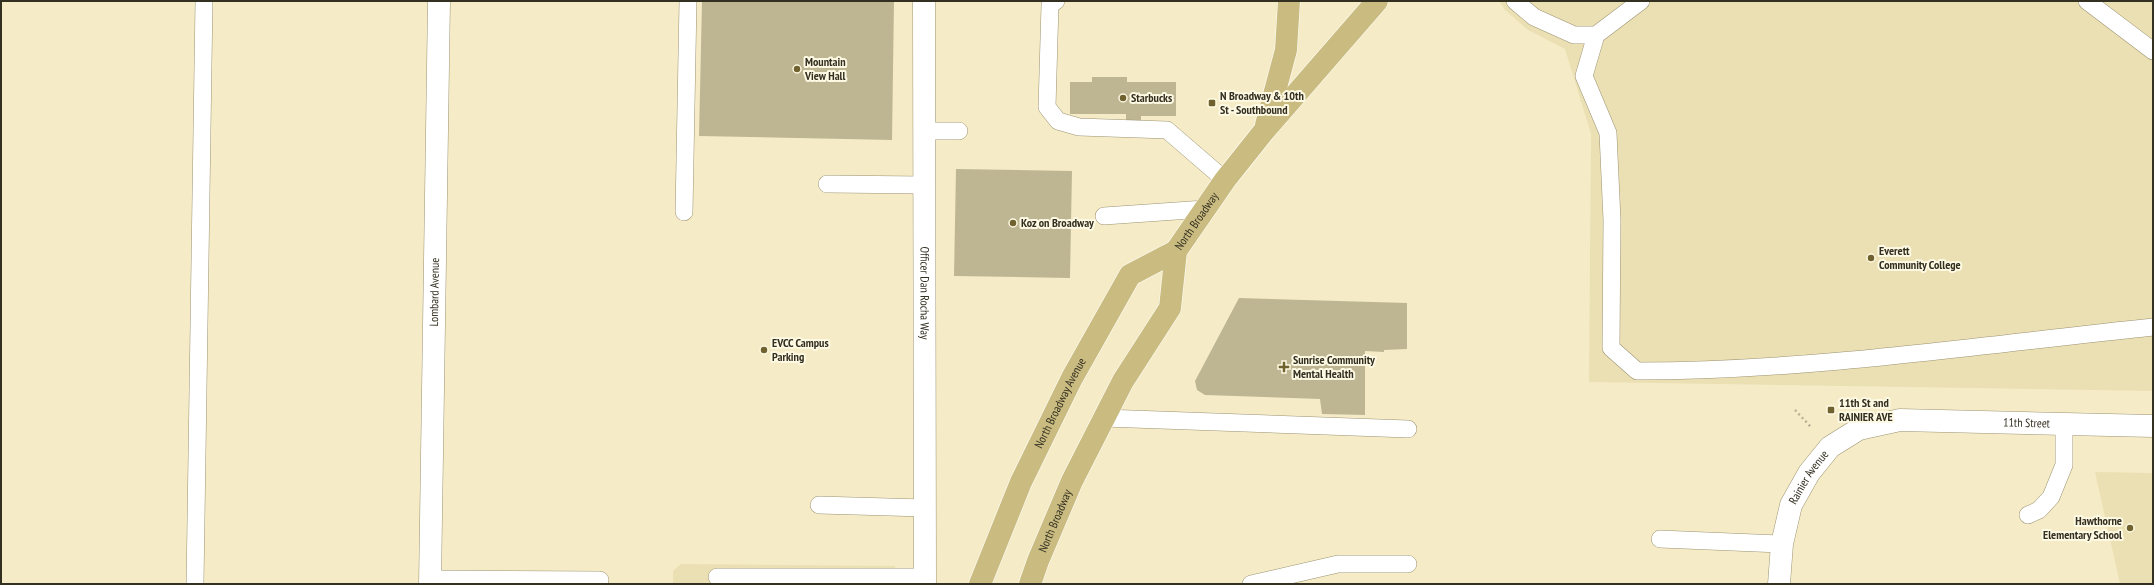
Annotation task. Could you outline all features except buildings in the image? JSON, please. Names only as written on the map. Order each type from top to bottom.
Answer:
[{"type":"main road","points":[[1264,131],[1286,50],[1289,1]]},
{"type":"main road","name":"North Broadway","points":[[1030,584],[1038,561],[1072,481],[1123,381],[1170,308],[1176,251],[1225,180],[1264,131],[1376,1]]},
{"type":"main road","name":"North Broadway Avenue","points":[[980,584],[1028,468],[1072,378],[1130,275],[1176,251]]},
{"type":"street","name":"Lombard Avenue","points":[[430,582],[439,1]]},
{"type":"street","name":"Officer Dan Rocha Way","points":[[924,1],[925,581]]},
{"type":"street","name":"11th Street","points":[[1900,420],[2153,426]]},
{"type":"street","name":"Rainier Avenue","points":[[1779,584],[1782,544],[1790,505],[1809,472],[1830,447],[1859,430],[1900,420]]},
{"type":"lane","points":[[195,584],[204,1]]},
{"type":"lane","points":[[684,212],[688,1]]},
{"type":"lane","points":[[1056,1],[1050,5],[1047,107],[1058,120],[1079,127],[1168,130],[1225,180]]},
{"type":"lane","points":[[1515,1],[1534,17],[1574,35],[1596,35]]},
{"type":"lane","points":[[1640,1],[1596,35],[1584,76],[1608,133],[1612,220],[1611,348],[1637,371],[1692,371],[1888,357],[2153,327]]},
{"type":"lane","points":[[2087,1],[2153,51]]},
{"type":"lane","points":[[924,131],[959,131]]},
{"type":"lane","points":[[827,184],[924,185]]},
{"type":"lane","points":[[1104,216],[1204,209]]},
{"type":"lane","points":[[1104,418],[1408,430]]},
{"type":"lane","points":[[2028,515],[2039,510],[2051,497],[2064,465],[2064,424]]},
{"type":"lane","points":[[819,505],[924,508]]},
{"type":"lane","points":[[1660,539],[1782,544]]},
{"type":"lane","points":[[1251,584],[1338,564],[1408,564]]},
{"type":"lane","points":[[717,577],[925,581]]},
{"type":"lane","points":[[430,582],[600,580]]},
{"type":"shaded area","name":"Everett Community College","points":[[1499,1],[2153,1],[2153,391],[1589,382],[1591,134],[1565,49],[1528,30],[1505,10]]},
{"type":"shaded area","name":"Hawthorne Elementary School","points":[[2095,472],[2153,473],[2153,584],[2120,584]]},
{"type":"shaded area","points":[[681,564],[895,566],[895,584],[673,584],[673,571]]},
{"type":"place","name":"Mountain View Hall","points":[[797,69]]},
{"type":"place","name":"Starbucks","points":[[1123,98]]},
{"type":"place","name":"N Broadway & 10th St - Southbound","points":[[1212,103]]},
{"type":"place","name":"Koz on Broadway","points":[[1013,223]]},
{"type":"place","name":"Everett Community College","points":[[1871,258]]},
{"type":"place","name":"EVCC Campus Parking","points":[[764,350]]},
{"type":"place","name":"Sunrise Community Mental Health","points":[[1284,367]]},
{"type":"place","name":"11th St and RAINIER AVE","points":[[1831,410]]},
{"type":"place","name":"Hawthorne Elementary School","points":[[2130,528]]}]
